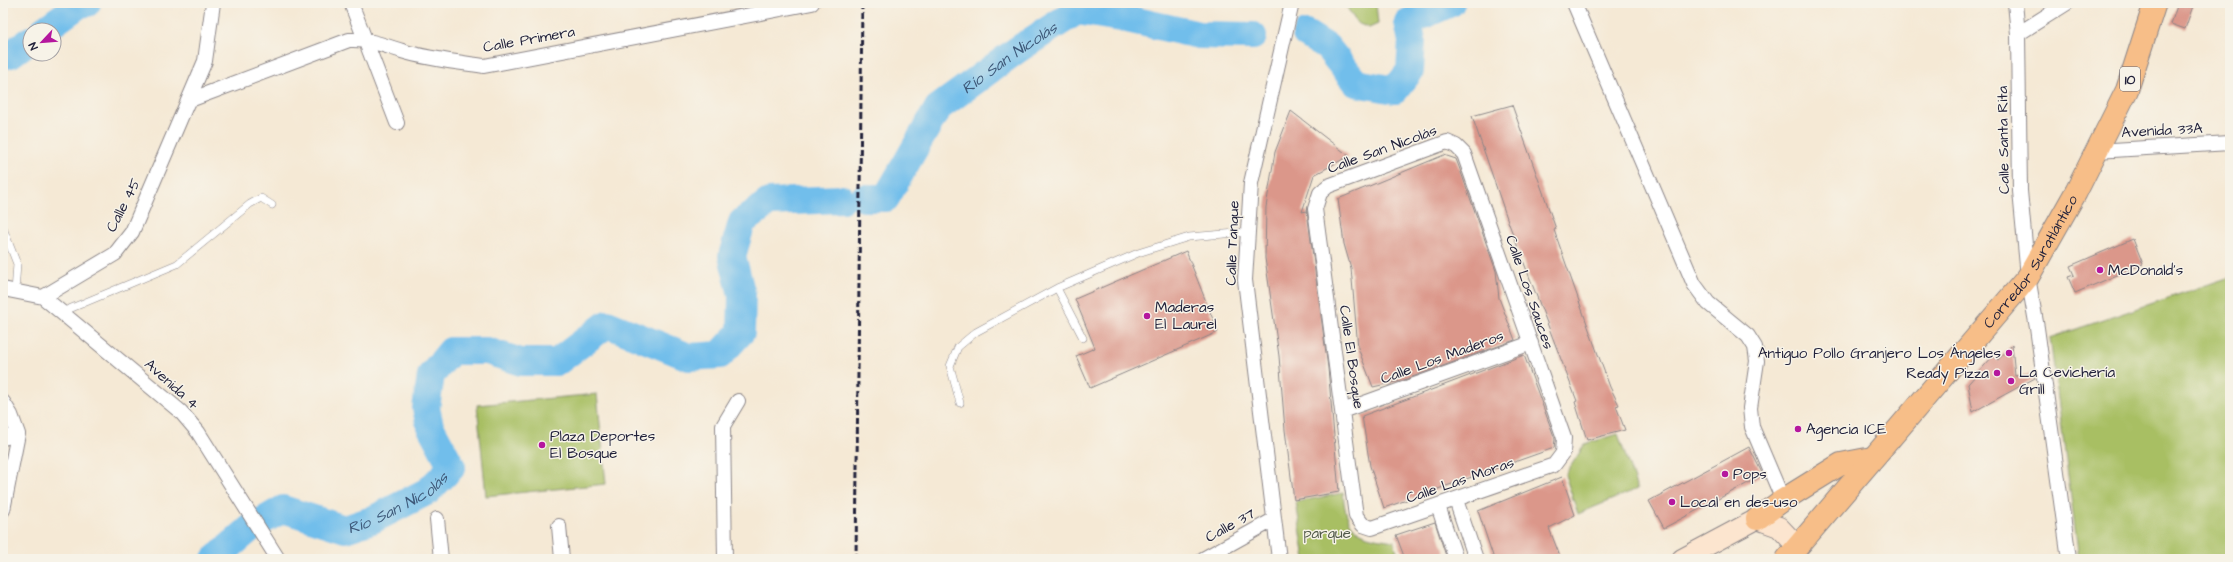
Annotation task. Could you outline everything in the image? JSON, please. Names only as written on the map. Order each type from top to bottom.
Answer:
[{"type":"main road","name":"Corredor Suratlántico","points":[[1792,553],[2028,277],[2076,192],[2127,90],[2155,3]]},
{"type":"main road","points":[[1757,519],[1783,500],[1841,464],[1872,458]]},
{"type":"street","name":"Calle 45","points":[[43,297],[115,254],[132,232],[190,100],[205,61],[212,3]]},
{"type":"street","points":[[351,3],[397,123]]},
{"type":"street","name":"Calle Primera","points":[[190,100],[331,45],[348,40],[364,39],[402,51],[484,66],[812,3]]},
{"type":"street","name":"Calle Tanque","points":[[1279,559],[1245,280],[1251,183],[1292,3]]},
{"type":"street","points":[[1574,3],[1694,284],[1708,303],[1748,336],[1756,347],[1757,361],[1750,408],[1752,427],[1783,500]]},
{"type":"street","name":"Calle Santa Rita","points":[[2015,3],[2018,34],[2020,191],[2028,277],[2038,328],[2069,559]]},
{"type":"street","points":[[2018,34],[2067,3]]},
{"type":"street","name":"Calle San Nicolás","points":[[1320,193],[1328,186],[1447,142],[1456,146]]},
{"type":"street","name":"Avenida 33A","points":[[2096,151],[2230,143]]},
{"type":"street","name":"Calle Los Sauces","points":[[1456,146],[1464,154],[1564,438],[1563,453]]},
{"type":"street","name":"Calle El Bosque","points":[[1320,193],[1315,209],[1356,516],[1363,525]]},
{"type":"street","points":[[9,290],[43,297]]},
{"type":"street","name":"Avenida 4","points":[[43,297],[181,412],[198,432],[278,559]]},
{"type":"street","name":"Calle Los Maderos","points":[[1342,411],[1530,343]]},
{"type":"street","points":[[725,559],[723,426],[738,400]]},
{"type":"street","points":[[3,402],[11,415],[18,434],[3,510]]},
{"type":"street","points":[[3,438],[18,434]]},
{"type":"street","name":"Calle Las Moras","points":[[1363,525],[1372,528],[1554,465],[1563,453]]},
{"type":"street","points":[[1456,500],[1476,559]]},
{"type":"street","points":[[1438,506],[1456,559]]},
{"type":"street","points":[[437,519],[441,559]]},
{"type":"street","points":[[1682,559],[1757,519],[1778,527],[1792,553]]},
{"type":"street","name":"Calle 37","points":[[1203,559],[1274,520]]},
{"type":"street","points":[[559,526],[562,559]]},
{"type":"lane","points":[[62,312],[177,264],[255,201],[261,198],[272,205]]},
{"type":"lane","points":[[3,228],[17,264],[9,290]]},
{"type":"lane","points":[[960,402],[950,366],[958,347],[976,332],[1056,288],[1138,253],[1189,237],[1248,232]]},
{"type":"lane","points":[[1056,288],[1083,338]]},
{"type":"green space","points":[[1344,3],[1376,3],[1378,24],[1369,28],[1357,23]]},
{"type":"green space","points":[[2230,277],[2230,559],[2079,559],[2050,338]]},
{"type":"green space","name":"Plaza Deportes El Bosque","points":[[597,394],[606,484],[486,496],[477,405]]},
{"type":"green space","points":[[1618,434],[1637,489],[1578,514],[1565,475],[1585,444]]},
{"type":"green space","name":"parque","points":[[1343,493],[1346,512],[1353,527],[1364,535],[1394,541],[1399,559],[1305,559],[1296,502]]},
{"type":"building","points":[[2178,3],[2194,3],[2185,29],[2171,24]]},
{"type":"building","points":[[1512,105],[1556,229],[1554,230],[1592,338],[1610,387],[1619,405],[1616,406],[1625,430],[1587,440],[1575,402],[1577,401],[1509,224],[1472,116]]},
{"type":"building","points":[[1291,111],[1349,156],[1314,175],[1302,212],[1307,211],[1328,368],[1339,492],[1294,500],[1285,430],[1279,356],[1265,258],[1266,207],[1275,152]]},
{"type":"building","points":[[1444,155],[1456,159],[1496,271],[1499,298],[1515,340],[1404,380],[1373,387],[1358,348],[1351,268],[1344,244],[1338,199]]},
{"type":"building","name":"McDonald's","points":[[2133,239],[2143,264],[2075,293],[2068,277],[2074,275],[2070,266]]},
{"type":"building","name":"Maderas El Laurel","points":[[1186,251],[1218,332],[1090,388],[1076,356],[1095,348],[1075,299]]},
{"type":"building","points":[[2012,345],[2015,376],[2035,374],[2035,378],[1973,412],[1968,384],[1993,356],[1998,360]]},
{"type":"building","points":[[1524,355],[1555,439],[1554,448],[1384,508],[1370,466],[1362,416]]},
{"type":"building","points":[[1749,447],[1763,475],[1664,528],[1649,501]]},
{"type":"building","points":[[1562,477],[1575,515],[1549,528],[1561,559],[1494,559],[1478,511]]},
{"type":"building","points":[[1435,522],[1447,559],[1405,559],[1396,535]]},
{"type":"waterway","points":[[55,22],[80,4],[87,3]]},
{"type":"waterway","name":"Río San Nicolás","points":[[1306,34],[1327,47],[1356,83],[1395,90],[1410,71],[1412,41],[1408,22],[1451,3]]},
{"type":"waterway","name":"Río San Nicolás","points":[[864,198],[886,198],[938,108],[1017,50],[1077,11],[1127,19],[1199,35],[1253,36]]},
{"type":"waterway","points":[[3,56],[11,54],[22,46]]},
{"type":"waterway","name":"Río San Nicolás","points":[[215,559],[252,527],[283,509],[345,529],[372,520],[428,491],[452,467],[430,426],[426,408],[431,375],[451,351],[487,351],[521,362],[557,362],[607,324],[689,357],[720,355],[741,332],[742,295],[732,256],[742,222],[769,202],[842,199]]},
{"type":"railway","points":[[856,559],[862,3]]},
{"type":"place","name":"McDonald's","points":[[2100,270]]},
{"type":"place","name":"Maderas El Laurel","points":[[1147,316]]},
{"type":"place","name":"Antiguo Pollo Granjero Los Ángeles","points":[[2009,353]]},
{"type":"place","name":"Ready Pizza","points":[[1997,373]]},
{"type":"place","name":"La Cevichería Grill","points":[[2011,381]]},
{"type":"place","name":"Agencia ICE","points":[[1798,429]]},
{"type":"place","name":"Plaza Deportes El Bosque","points":[[542,445]]},
{"type":"place","name":"Pops","points":[[1725,474]]},
{"type":"place","name":"Local en des-uso","points":[[1672,502]]}]
